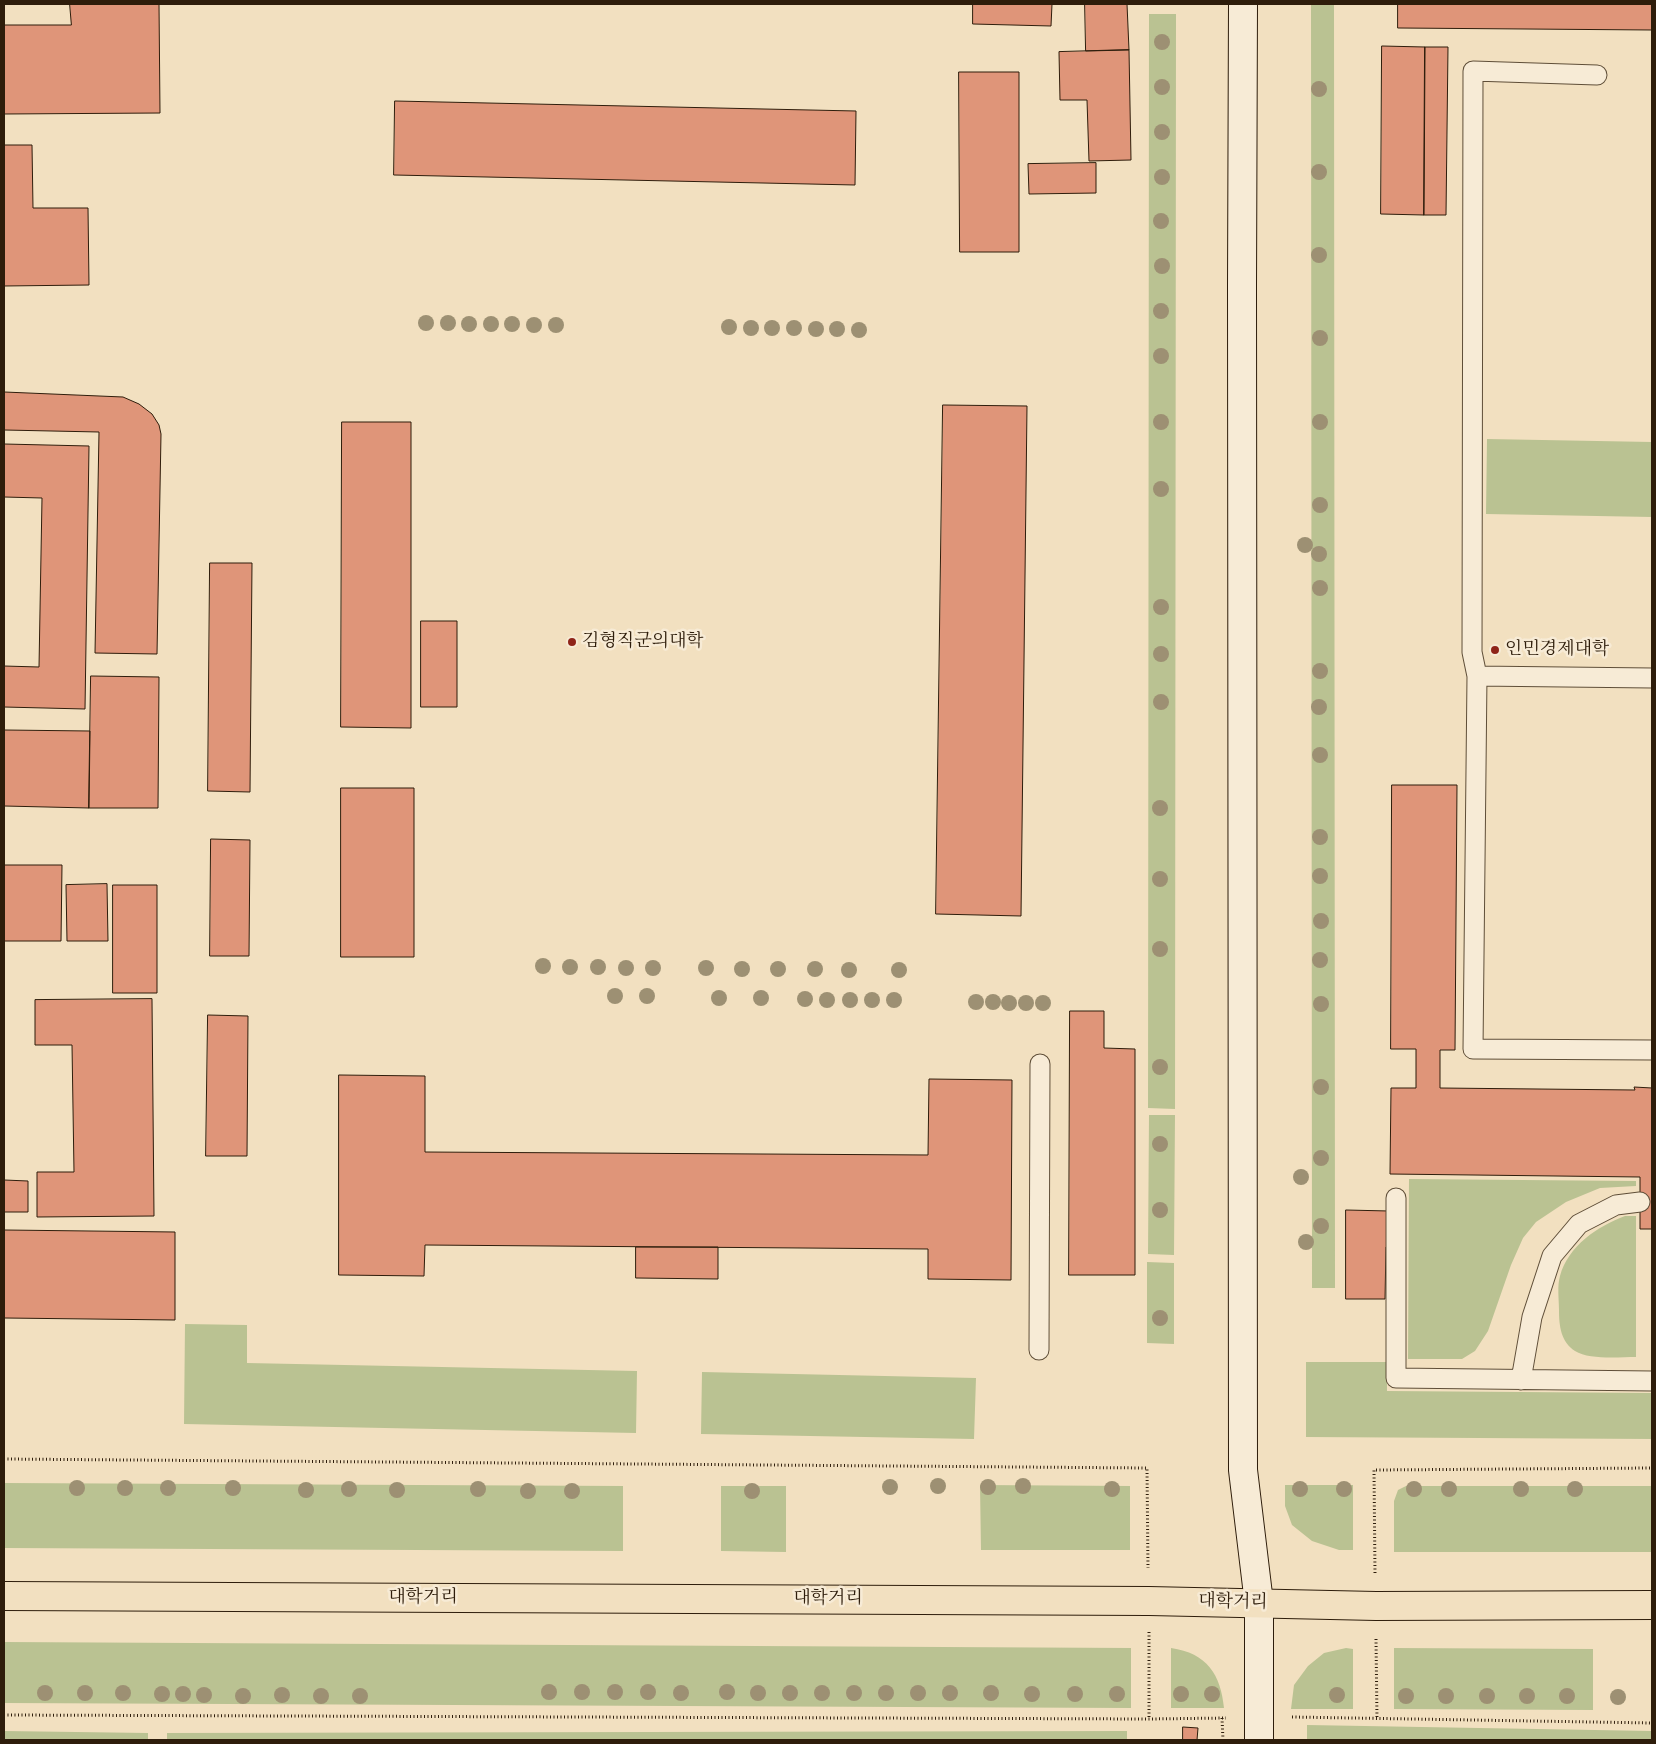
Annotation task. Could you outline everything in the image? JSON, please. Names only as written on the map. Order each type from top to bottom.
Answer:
[{"type":"main road","name":"대학거리","points":[[4,1596],[1139,1601],[1376,1606],[1652,1605]]},
{"type":"street","points":[[1243,4],[1243,1470],[1260,1603],[1259,1729]]},
{"type":"lane","points":[[1597,75],[1473,71],[1472,652],[1477,676],[1473,1049],[1652,1050]]},
{"type":"lane","points":[[1477,676],[1652,678]]},
{"type":"lane","points":[[1039,1350],[1040,1064]]},
{"type":"lane","points":[[1396,1198],[1396,1378],[1652,1381]]},
{"type":"lane","points":[[1521,1380],[1532,1317],[1552,1256],[1579,1224],[1616,1205],[1640,1202]]},
{"type":"path","points":[[4,1459],[1147,1468]]},
{"type":"path","points":[[1374,1470],[1652,1468]]},
{"type":"path","points":[[4,1715],[1222,1718],[1259,1729],[1652,1723]]},
{"type":"path","points":[[1222,1718],[1223,1740]]},
{"type":"green space","points":[[1311,4],[1334,4],[1335,1288],[1312,1288]]},
{"type":"green space","points":[[1149,14],[1176,14],[1175,1109],[1148,1108]]},
{"type":"green space","points":[[1487,439],[1652,442],[1652,517],[1486,514]]},
{"type":"green space","points":[[1149,1115],[1175,1115],[1174,1255],[1148,1254]]},
{"type":"green space","points":[[1409,1179],[1636,1181],[1636,1186],[1600,1188],[1566,1202],[1536,1222],[1523,1238],[1511,1265],[1488,1331],[1475,1351],[1462,1359],[1408,1359]]},
{"type":"green space","points":[[1625,1216],[1636,1216],[1636,1357],[1604,1357],[1581,1354],[1570,1347],[1562,1333],[1558,1293],[1560,1276],[1570,1255],[1585,1238],[1605,1225]]},
{"type":"green space","points":[[1147,1262],[1174,1263],[1174,1344],[1147,1343]]},
{"type":"green space","points":[[185,1324],[247,1325],[247,1363],[637,1371],[636,1433],[184,1424]]},
{"type":"green space","points":[[1306,1362],[1387,1362],[1387,1391],[1652,1393],[1652,1439],[1306,1437]]},
{"type":"green space","points":[[702,1372],[976,1378],[974,1439],[701,1434]]},
{"type":"green space","points":[[4,1483],[623,1486],[623,1551],[4,1548]]},
{"type":"green space","points":[[980,1485],[1130,1486],[1130,1550],[981,1550]]},
{"type":"green space","points":[[1285,1485],[1353,1485],[1353,1550],[1339,1550],[1312,1541],[1292,1525],[1285,1506]]},
{"type":"green space","points":[[721,1486],[786,1486],[786,1552],[721,1551]]},
{"type":"green space","points":[[1406,1486],[1652,1486],[1652,1552],[1394,1552],[1394,1501],[1398,1490]]},
{"type":"green space","points":[[4,1642],[1131,1648],[1131,1708],[4,1703]]},
{"type":"green space","points":[[1171,1648],[1194,1655],[1203,1660],[1220,1685],[1224,1708],[1171,1708]]},
{"type":"green space","points":[[1346,1648],[1353,1649],[1353,1709],[1291,1709],[1294,1685],[1308,1666],[1324,1653]]},
{"type":"green space","points":[[1394,1648],[1593,1649],[1593,1710],[1394,1709]]},
{"type":"green space","points":[[1307,1725],[1652,1731],[1652,1740],[1307,1740]]},
{"type":"green space","points":[[4,1731],[148,1733],[148,1740],[4,1740]]},
{"type":"green space","points":[[1127,1731],[1127,1740],[167,1740],[167,1733]]},
{"type":"building","points":[[70,4],[159,4],[160,113],[4,114],[4,25],[71,25]]},
{"type":"building","points":[[973,4],[1052,4],[1051,26],[973,24]]},
{"type":"building","points":[[1085,4],[1127,4],[1129,50],[1086,51]]},
{"type":"building","points":[[1398,4],[1652,4],[1652,30],[1398,28]]},
{"type":"building","points":[[1382,46],[1425,47],[1424,215],[1381,214]]},
{"type":"building","points":[[1425,47],[1448,47],[1446,215],[1424,215]]},
{"type":"building","points":[[1129,50],[1131,160],[1089,161],[1087,100],[1060,100],[1059,52]]},
{"type":"building","points":[[959,72],[1019,72],[1019,252],[960,252]]},
{"type":"building","points":[[395,101],[856,111],[855,185],[394,175]]},
{"type":"building","points":[[4,145],[32,145],[33,208],[88,208],[89,285],[4,286]]},
{"type":"building","points":[[1096,163],[1096,193],[1029,194],[1028,164]]},
{"type":"building","points":[[4,392],[123,397],[139,404],[152,414],[159,425],[161,434],[157,654],[95,653],[99,432],[4,430]]},
{"type":"building","points":[[943,405],[1027,406],[1021,916],[936,914]]},
{"type":"building","points":[[342,422],[411,422],[411,728],[341,727]]},
{"type":"building","points":[[4,444],[89,446],[85,709],[4,707],[4,666],[39,667],[42,498],[4,497]]},
{"type":"building","points":[[210,563],[252,563],[250,792],[208,791]]},
{"type":"building","points":[[421,621],[457,621],[457,707],[421,707]]},
{"type":"building","points":[[91,676],[159,677],[158,808],[89,808]]},
{"type":"building","points":[[4,730],[90,731],[89,808],[4,806]]},
{"type":"building","points":[[1392,785],[1457,785],[1455,1050],[1440,1050],[1440,1088],[1635,1090],[1634,1087],[1652,1088],[1652,1229],[1640,1229],[1640,1177],[1390,1174],[1391,1088],[1416,1088],[1416,1049],[1391,1049]]},
{"type":"building","points":[[341,788],[414,788],[414,957],[341,957]]},
{"type":"building","points":[[211,839],[250,840],[249,956],[210,956]]},
{"type":"building","points":[[4,865],[62,865],[61,941],[4,941]]},
{"type":"building","points":[[107,884],[108,941],[67,941],[66,885]]},
{"type":"building","points":[[113,885],[157,885],[157,993],[113,993]]},
{"type":"building","points":[[152,999],[154,1216],[37,1217],[37,1172],[74,1172],[72,1045],[35,1045],[35,1000]]},
{"type":"building","points":[[1070,1011],[1104,1011],[1104,1048],[1135,1049],[1135,1275],[1069,1275]]},
{"type":"building","points":[[208,1015],[248,1016],[247,1156],[206,1156]]},
{"type":"building","points":[[339,1075],[425,1076],[425,1152],[928,1155],[929,1079],[1012,1080],[1011,1280],[928,1279],[928,1249],[425,1245],[424,1276],[339,1275]]},
{"type":"building","points":[[4,1180],[28,1181],[28,1212],[4,1212]]},
{"type":"building","points":[[1346,1210],[1389,1211],[1389,1247],[1386,1247],[1385,1299],[1346,1299]]},
{"type":"building","points":[[4,1230],[175,1232],[175,1320],[4,1318]]},
{"type":"building","points":[[636,1247],[718,1247],[718,1279],[636,1278]]},
{"type":"building","points":[[1183,1727],[1198,1728],[1197,1740],[1183,1740]]},
{"type":"place","name":"김형직군의대학","points":[[572,642]]},
{"type":"place","name":"인민경제대학","points":[[1495,650]]}]
